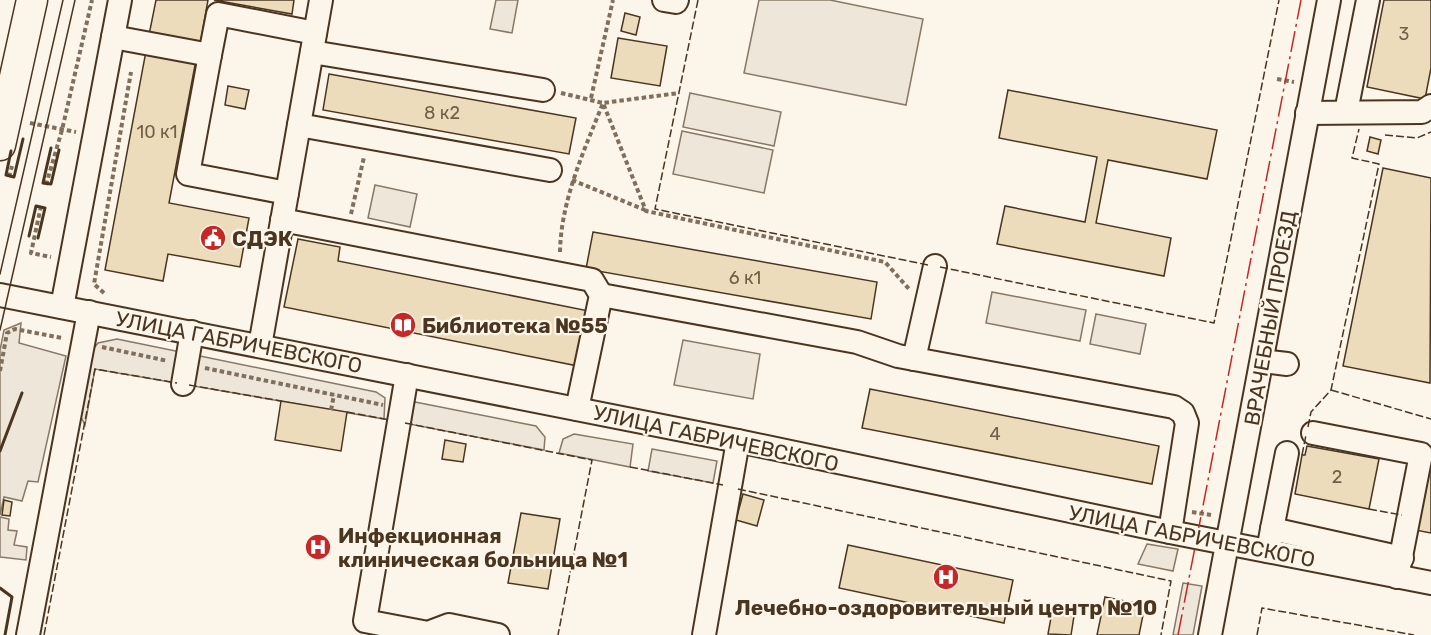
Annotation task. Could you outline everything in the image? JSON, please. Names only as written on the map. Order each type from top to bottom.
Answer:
[{"type":"main road","points":[[0,145],[32,0]]},
{"type":"street","points":[[62,306],[120,0]]},
{"type":"street","points":[[260,346],[321,0]]},
{"type":"street","points":[[664,0],[676,2],[677,0]]},
{"type":"street","name":"ВРАЧЕБНЫЙ ПРОЕЗД","points":[[1209,635],[1329,0]]},
{"type":"street","points":[[1346,112],[1368,0]]},
{"type":"street","points":[[287,193],[188,174],[218,14],[313,42],[543,90]]},
{"type":"street","points":[[113,37],[210,55]]},
{"type":"street","points":[[1307,113],[1422,112],[1431,106]]},
{"type":"street","points":[[299,125],[550,170]]},
{"type":"street","points":[[282,220],[592,280],[601,295],[577,409]]},
{"type":"street","points":[[915,359],[935,266]]},
{"type":"street","name":"УЛИЦА ГАБРИЧЕВСКОГО","points":[[0,295],[738,441],[1228,544],[1400,567],[1431,583]]},
{"type":"street","points":[[601,295],[857,342],[915,359],[1174,407],[1183,413],[1187,423],[1170,532]]},
{"type":"street","points":[[28,635],[89,312]]},
{"type":"street","points":[[183,384],[192,332]]},
{"type":"street","points":[[1262,360],[1287,364]]},
{"type":"street","points":[[407,375],[365,621],[428,633],[449,626],[498,635]]},
{"type":"street","points":[[1272,529],[1400,567],[1421,454],[1313,433]]},
{"type":"street","points":[[704,635],[738,441]]},
{"type":"street","points":[[1268,551],[1287,453]]},
{"type":"path","points":[[46,185],[62,130],[92,0]]},
{"type":"path","points":[[591,98],[613,0]]},
{"type":"path","points":[[110,299],[94,284],[131,72]]},
{"type":"path","points":[[1277,79],[1300,84]]},
{"type":"path","points":[[543,90],[591,98],[603,103],[679,93]]},
{"type":"path","points":[[560,231],[573,181],[603,103]]},
{"type":"path","points":[[603,103],[646,211]]},
{"type":"path","points":[[26,122],[78,133]]},
{"type":"path","points":[[347,232],[368,137]]},
{"type":"path","points":[[550,170],[646,211],[885,262],[926,307]]},
{"type":"path","points":[[41,206],[31,253],[54,257]]},
{"type":"path","points":[[331,410],[334,395]]},
{"type":"shaded area","points":[[496,0],[518,0],[512,33],[490,29]]},
{"type":"shaded area","points":[[759,0],[830,0],[923,19],[906,105],[744,73]]},
{"type":"shaded area","points":[[690,93],[781,112],[774,146],[683,127]]},
{"type":"shaded area","points":[[682,131],[773,150],[764,193],[673,174]]},
{"type":"shaded area","points":[[375,185],[417,194],[410,227],[368,218]]},
{"type":"shaded area","points":[[992,292],[1086,310],[1080,341],[986,323]]},
{"type":"shaded area","points":[[1096,314],[1146,324],[1140,354],[1090,344]]},
{"type":"shaded area","points":[[21,323],[19,343],[66,356],[38,482],[28,481],[22,501],[4,497],[0,515],[0,350],[4,330]]},
{"type":"shaded area","points":[[117,339],[376,392],[385,398],[384,419],[95,369],[85,425],[78,411],[87,357],[98,343]]},
{"type":"shaded area","points":[[683,340],[760,354],[753,399],[674,385]]},
{"type":"shaded area","points":[[415,402],[536,426],[545,437],[544,450],[404,423],[408,405]]},
{"type":"shaded area","points":[[574,434],[633,444],[630,467],[559,453],[563,439]]},
{"type":"shaded area","points":[[652,449],[717,461],[713,483],[648,471]]},
{"type":"shaded area","points":[[0,517],[9,519],[8,530],[17,531],[14,545],[27,547],[26,560],[0,557]]},
{"type":"shaded area","points":[[1147,544],[1178,549],[1173,571],[1138,564]]},
{"type":"shaded area","points":[[1183,583],[1202,586],[1193,635],[1173,635]]},
{"type":"building","points":[[156,0],[208,0],[200,45],[149,35]]},
{"type":"building","points":[[214,0],[294,0],[292,14]]},
{"type":"building","points":[[1384,0],[1431,0],[1431,68],[1425,99],[1367,87]]},
{"type":"building","points":[[625,13],[640,17],[636,35],[621,31]]},
{"type":"building","points":[[618,38],[667,46],[660,86],[611,78]]},
{"type":"building","points":[[146,51],[196,60],[169,203],[249,218],[240,267],[168,254],[163,281],[105,270]]},
{"type":"building","points":[[329,74],[576,118],[569,154],[323,110]]},
{"type":"building","points":[[228,86],[249,90],[245,109],[225,105]]},
{"type":"building","points":[[1008,90],[1217,130],[1207,179],[1108,160],[1096,223],[1171,238],[1164,276],[997,244],[1005,206],[1085,222],[1097,157],[999,138]]},
{"type":"building","points":[[1370,137],[1381,140],[1378,154],[1367,151]]},
{"type":"building","points":[[1383,168],[1431,178],[1430,383],[1343,366]]},
{"type":"building","points":[[593,232],[877,282],[871,319],[586,269]]},
{"type":"building","points":[[298,239],[340,247],[338,261],[589,311],[578,366],[284,307]]},
{"type":"building","points":[[870,389],[1159,446],[1152,484],[862,428]]},
{"type":"building","points":[[281,401],[347,412],[341,451],[275,440]]},
{"type":"building","points":[[445,440],[466,444],[463,462],[442,459]]},
{"type":"building","points":[[1307,446],[1379,459],[1369,509],[1295,494],[1302,455],[1305,455]]},
{"type":"building","points":[[1431,448],[1431,533],[1415,530]]},
{"type":"building","points":[[743,494],[764,500],[757,526],[736,520]]},
{"type":"building","points":[[4,500],[12,502],[10,516],[2,515]]},
{"type":"building","points":[[521,513],[560,519],[548,589],[508,583]]},
{"type":"building","points":[[848,545],[1013,580],[1004,623],[839,588]]},
{"type":"building","points":[[1105,597],[1145,605],[1139,635],[1097,635]]},
{"type":"building","points":[[1052,612],[1074,616],[1071,635],[1048,634]]},
{"type":"tram line","points":[[0,274],[63,0]]},
{"type":"tram line","points":[[0,330],[75,0]]},
{"type":"fence","points":[[698,0],[655,209],[928,265]]},
{"type":"fence","points":[[940,267],[1214,323],[1279,0]]},
{"type":"fence","points":[[1308,427],[1311,412],[1331,390],[1379,164],[1352,158],[1359,129]]},
{"type":"fence","points":[[1385,135],[1417,138],[1431,132]]},
{"type":"fence","points":[[44,635],[95,369],[177,383]]},
{"type":"fence","points":[[189,385],[281,401]]},
{"type":"fence","points":[[1331,390],[1431,419]]},
{"type":"fence","points":[[347,412],[390,420]]},
{"type":"fence","points":[[405,423],[592,460],[558,635]]},
{"type":"fence","points":[[1302,455],[1306,435]]},
{"type":"fence","points":[[630,467],[723,485]]},
{"type":"fence","points":[[738,489],[1171,581],[1161,635]]},
{"type":"fence","points":[[1369,509],[1402,515]]},
{"type":"fence","points":[[1257,635],[1262,608],[1414,635]]},
{"type":"wall","points":[[11,151],[6,175],[14,177],[23,139]]},
{"type":"wall","points":[[51,148],[43,183],[51,184],[59,150]]},
{"type":"wall","points":[[29,236],[36,206],[45,208],[38,238]]},
{"type":"wall","points":[[0,451],[22,393]]},
{"type":"wall","points":[[0,588],[12,597],[5,635]]},
{"type":"power","points":[[1178,635],[1301,0]]},
{"type":"place","name":"СДЭК","points":[[213,238]]},
{"type":"place","name":"Библиотека №55","points":[[403,325]]},
{"type":"place","name":"Инфекционная клиническая больница №1","points":[[318,547]]},
{"type":"place","name":"Лечебно-оздоровительный центр №10","points":[[946,577]]}]
